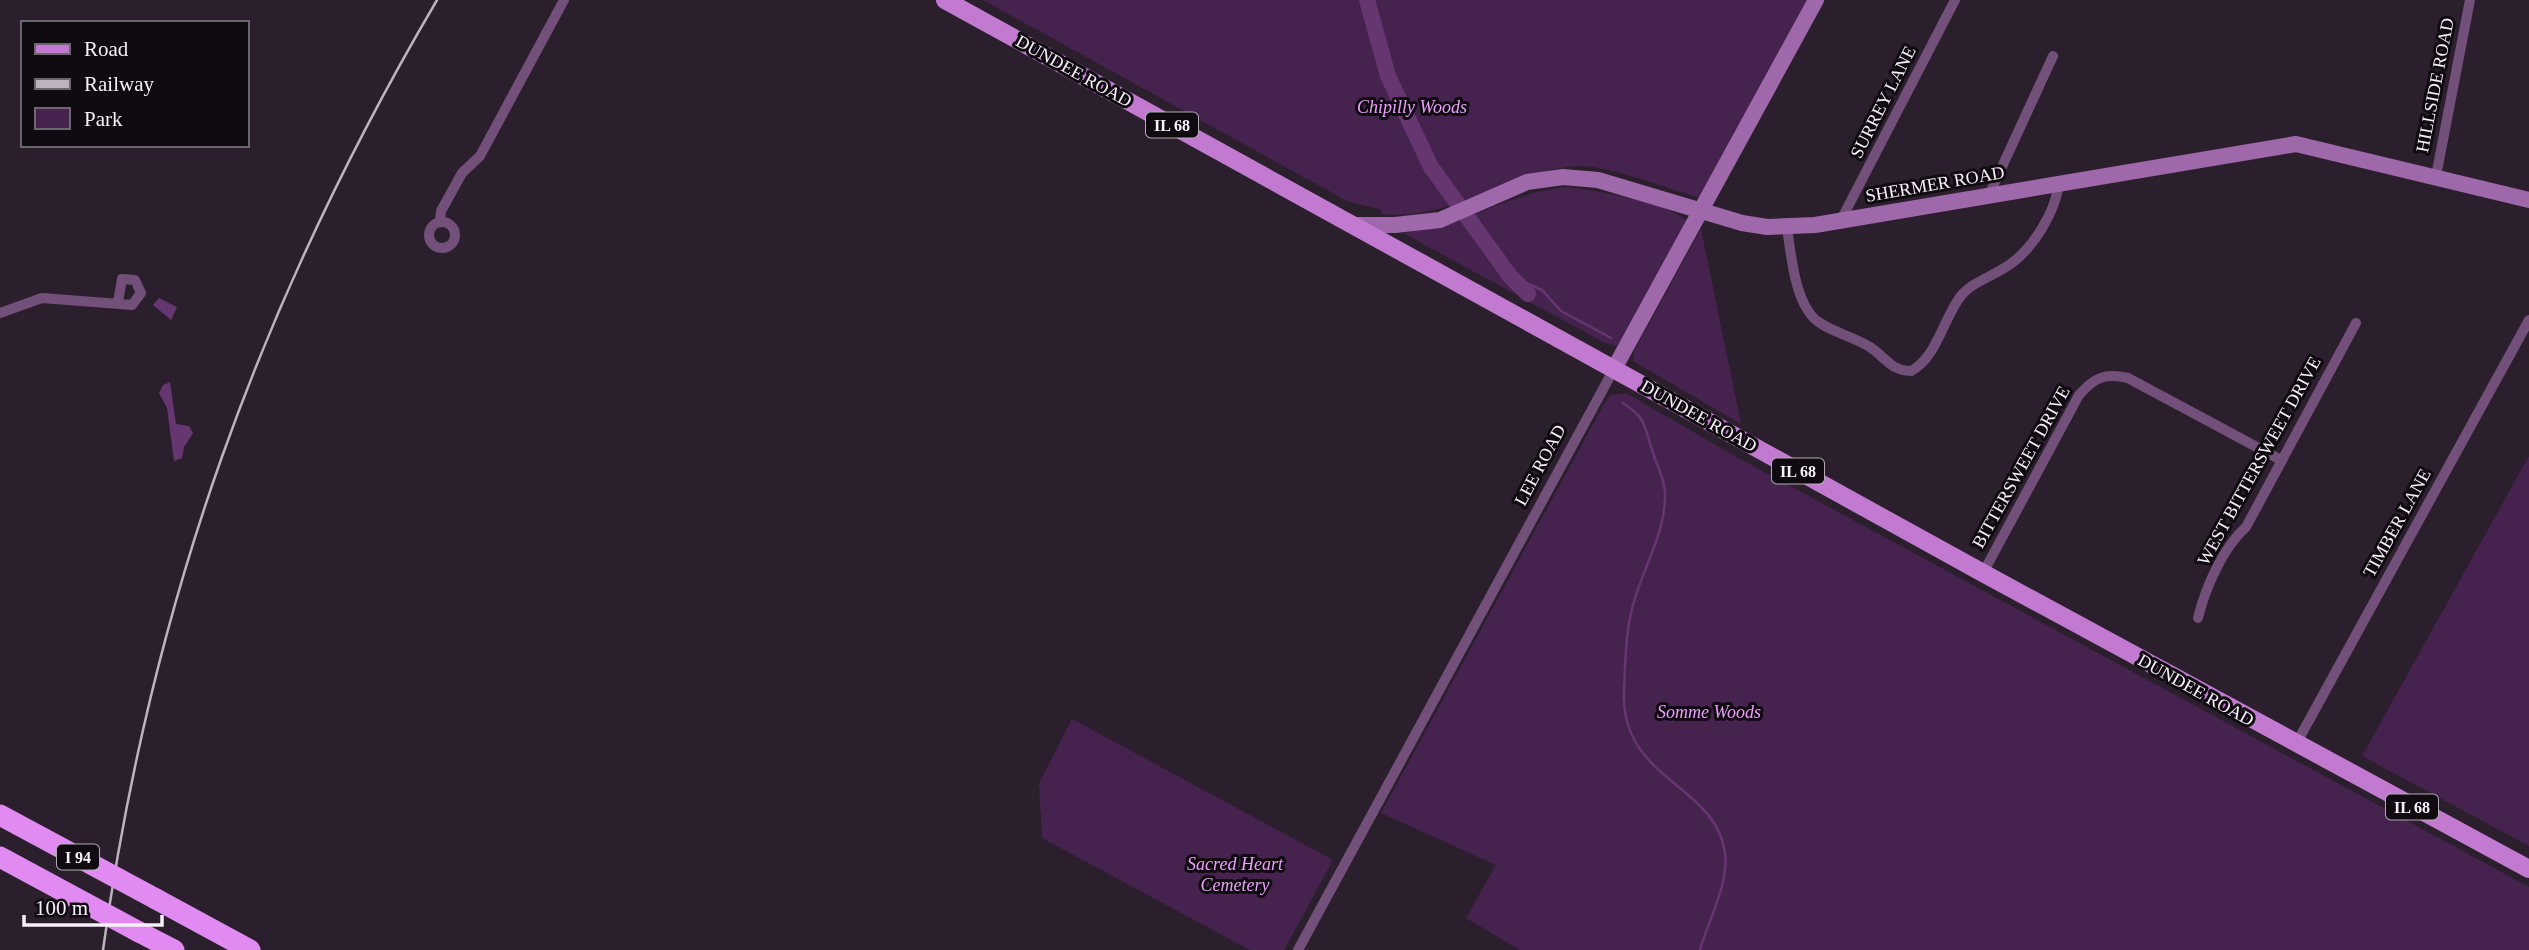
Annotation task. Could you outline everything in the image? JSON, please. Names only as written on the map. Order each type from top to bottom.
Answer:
[{"type":"highway","name":"I 94","points":[[0,815],[250,950]]},
{"type":"highway","name":"I 94","points":[[0,857],[174,950]]},
{"type":"main road","name":"DUNDEE ROAD","points":[[945,0],[1983,573],[2529,869]]},
{"type":"main road","name":"LEE ROAD","points":[[1614,369],[1816,0]]},
{"type":"main road","name":"SHERMER ROAD","points":[[1353,225],[1395,225],[1451,215],[1527,182],[1563,177],[1598,180],[1742,223],[1787,227],[2296,144],[2529,200]]},
{"type":"street","points":[[440,222],[441,211],[462,173],[478,160],[564,0]]},
{"type":"street","name":"SURREY LANE","points":[[1841,220],[1955,0]]},
{"type":"street","name":"HILLSIDE ROAD","points":[[2436,176],[2466,1]]},
{"type":"street","points":[[1989,195],[2053,56]]},
{"type":"street","points":[[1787,227],[1796,277],[1807,311],[1814,319],[1867,345],[1894,368],[1911,371],[1924,362],[1965,291],[2009,266],[2028,247],[2053,205],[2059,182]]},
{"type":"street","points":[[0,313],[42,298],[118,302]]},
{"type":"street","name":"TIMBER LANE","points":[[2296,744],[2529,320]]},
{"type":"street","name":"WEST BITTERSWEET DRIVE","points":[[2197,618],[2202,601],[2231,546],[2246,527],[2356,323]]},
{"type":"street","name":"LEE ROAD","points":[[1298,950],[1614,369]]},
{"type":"street","name":"BITTERSWEET DRIVE","points":[[1983,573],[2079,395],[2094,378],[2111,374],[2128,378],[2281,460]]},
{"type":"green space","name":"Chipilly Woods","points":[[983,0],[1807,0],[1700,198],[1620,173],[1576,166],[1525,177],[1432,210],[1381,214],[1380,209],[1349,202]]},
{"type":"green space","points":[[1570,187],[1651,204],[1679,215],[1687,222],[1618,346],[1605,343],[1403,233],[1450,224],[1525,195]]},
{"type":"green space","points":[[1701,229],[1741,424],[1633,361],[1634,351]]},
{"type":"green space","name":"Somme Woods","points":[[1626,393],[1735,456],[2529,887],[2529,950],[1520,950],[1466,918],[1496,865],[1381,813],[1603,406],[1610,395]]},
{"type":"green space","points":[[2529,456],[2529,846],[2362,756]]},
{"type":"green space","name":"Sacred Heart Cemetery","points":[[1072,719],[1333,860],[1284,950],[1250,950],[1042,838],[1039,783]]},
{"type":"shaded area","points":[[159,298],[177,307],[171,320],[153,305]]},
{"type":"shaded area","points":[[170,382],[176,424],[189,426],[193,433],[184,447],[182,458],[174,461],[167,408],[159,393],[163,385]]},
{"type":"waterway","points":[[1367,0],[1388,76],[1431,167],[1510,276],[1528,294]]},
{"type":"waterway","points":[[1510,276],[1542,290],[1561,311],[1611,338]]},
{"type":"waterway","points":[[1623,403],[1636,413],[1643,423],[1665,491],[1657,540],[1639,587],[1628,627],[1624,693],[1627,722],[1637,745],[1652,764],[1705,811],[1718,830],[1725,853],[1724,877],[1700,950]]},
{"type":"railway","points":[[103,950],[124,822],[151,698],[183,576],[222,458],[266,341],[317,227],[374,113],[437,0]]}]
